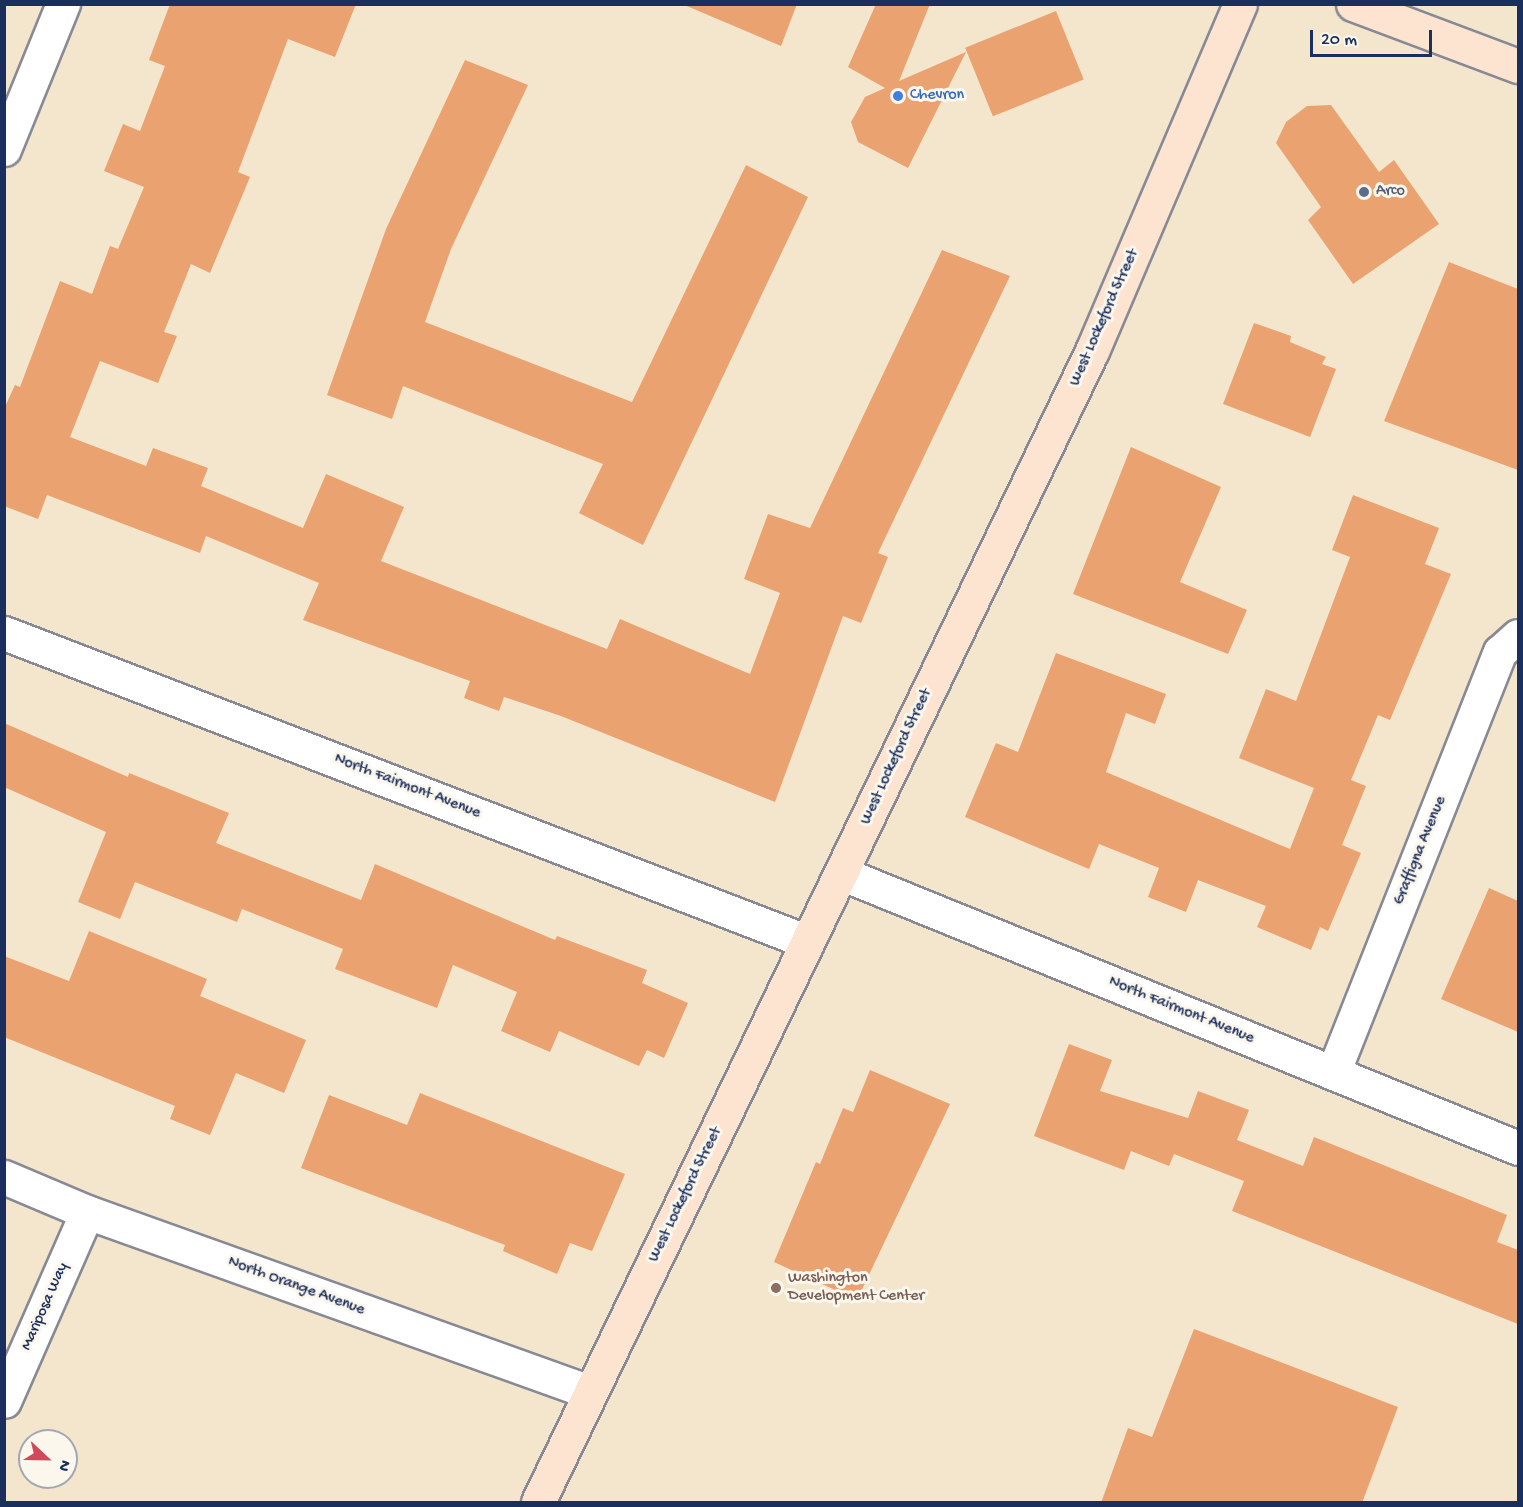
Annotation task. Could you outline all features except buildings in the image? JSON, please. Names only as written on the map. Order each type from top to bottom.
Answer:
[{"type":"street","points":[[4,149],[63,4]]},
{"type":"street","name":"West Lockeford Street","points":[[538,1503],[808,942],[843,874],[1092,351],[1240,4]]},
{"type":"street","points":[[1353,4],[1518,66]]},
{"type":"street","name":"North Fairmont Avenue","points":[[4,633],[808,942]]},
{"type":"street","name":"Graffigna Avenue","points":[[1333,1073],[1500,652],[1518,636]]},
{"type":"street","name":"North Fairmont Avenue","points":[[843,874],[1518,1148]]},
{"type":"street","name":"North Orange Avenue","points":[[4,1177],[87,1212],[590,1392]]},
{"type":"street","name":"Mariposa Way","points":[[4,1401],[87,1212]]},
{"type":"place","name":"Chevron","points":[[898,96]]},
{"type":"place","name":"Arco","points":[[1364,192]]},
{"type":"place","name":"Washington Development Center","points":[[776,1288]]}]
